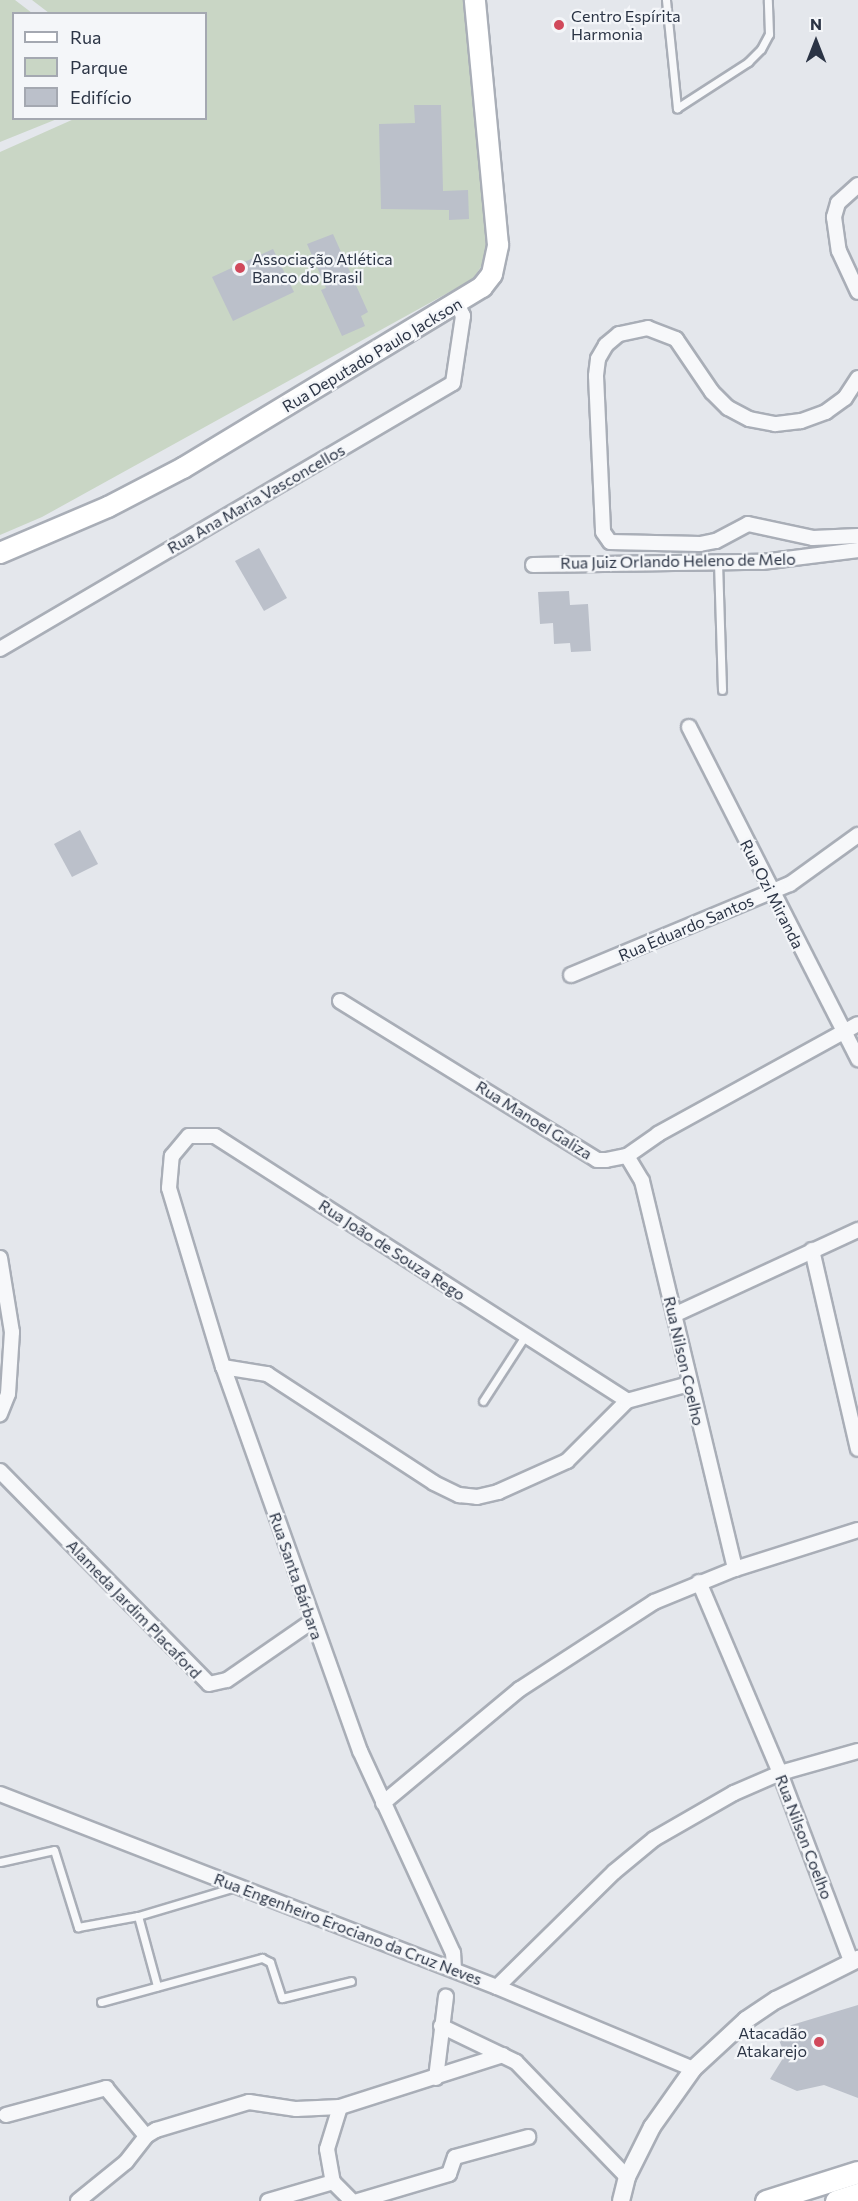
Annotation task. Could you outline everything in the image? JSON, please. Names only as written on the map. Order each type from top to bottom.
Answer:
[{"type":"main road","name":"Rua Deputado Paulo Jackson","points":[[0,553],[143,490],[460,309],[482,287],[497,260],[475,0]]},
{"type":"main road","points":[[766,2201],[858,2172]]},
{"type":"main road","points":[[836,2201],[858,2194]]},
{"type":"street","points":[[858,185],[838,203],[834,217],[839,251],[858,292]]},
{"type":"street","name":"Rua Ana Maria Vasconcellos","points":[[0,649],[453,383],[460,309]]},
{"type":"street","points":[[858,378],[845,398],[818,415],[775,423],[749,419],[728,408],[712,392],[676,339],[648,328],[619,334],[606,345],[598,359],[596,376],[603,531],[610,542],[700,544],[716,541],[748,524],[813,538],[858,536]]},
{"type":"street","name":"Rua Juiz Orlando Heleno de Melo","points":[[533,565],[793,560],[858,550]]},
{"type":"street","name":"Rua Ozi Miranda","points":[[689,728],[771,893],[858,1059]]},
{"type":"street","name":"Rua Eduardo Santos","points":[[571,975],[771,893],[858,835]]},
{"type":"street","name":"Rua Manoel Galiza","points":[[340,1000],[597,1160],[627,1156],[658,1134],[858,1024]]},
{"type":"street","name":"Rua João de Souza Rego","points":[[168,1171],[172,1156],[189,1136],[214,1136],[627,1401]]},
{"type":"street","name":"Rua Nilson Coelho","points":[[627,1156],[642,1180],[735,1569]]},
{"type":"street","name":"Rua Santa Bárbara","points":[[168,1171],[169,1188],[223,1367],[311,1622],[383,1803],[453,1953],[454,1970]]},
{"type":"street","points":[[674,1315],[858,1230]]},
{"type":"street","points":[[812,1250],[858,1449]]},
{"type":"street","points":[[0,1258],[12,1332],[8,1394],[0,1414]]},
{"type":"street","points":[[223,1367],[267,1374],[434,1483],[459,1495],[477,1497],[498,1492],[567,1461],[627,1401],[689,1384]]},
{"type":"street","name":"Alameda Jardim Placaford","points":[[0,1471],[209,1684],[227,1680],[311,1622]]},
{"type":"street","points":[[383,1803],[520,1689],[654,1602],[735,1569],[858,1530]]},
{"type":"street","name":"Rua Nilson Coelho","points":[[699,1582],[780,1773],[854,1960]]},
{"type":"street","points":[[497,1987],[614,1872],[654,1839],[734,1793],[780,1773],[858,1751]]},
{"type":"street","name":"Rua Engenheiro Erociano da Cruz Neves","points":[[0,1794],[497,1987],[693,2070]]},
{"type":"street","points":[[621,2201],[627,2177],[652,2127],[693,2070],[746,2020],[809,1980],[854,1960]]},
{"type":"street","points":[[436,2078],[446,1998]]},
{"type":"street","points":[[441,2026],[516,2062],[627,2177]]},
{"type":"street","points":[[78,2201],[126,2162],[146,2136],[249,2102],[296,2109],[340,2107],[503,2055]]},
{"type":"street","points":[[6,2115],[106,2088],[146,2136]]},
{"type":"street","points":[[340,2107],[327,2143],[333,2182],[352,2201]]},
{"type":"street","points":[[358,2201],[449,2174],[455,2157],[528,2137]]},
{"type":"street","points":[[268,2201],[333,2182]]},
{"type":"lane","points":[[666,0],[677,108],[748,62],[761,49],[769,34],[768,0]]},
{"type":"lane","points":[[718,562],[722,690]]},
{"type":"lane","points":[[483,1401],[525,1336]]},
{"type":"lane","points":[[0,1862],[54,1850],[78,1927],[138,1916],[238,1886]]},
{"type":"lane","points":[[138,1916],[157,1986]]},
{"type":"lane","points":[[101,2002],[262,1958],[270,1962],[282,1998],[351,1981]]},
{"type":"green space","points":[[0,0],[15,0],[31,12],[12,12],[12,120],[55,120],[0,142]]},
{"type":"green space","name":"Associação Atlética Banco do Brasil","points":[[32,0],[463,0],[488,256],[473,279],[42,517],[0,535],[0,152],[72,120],[207,120],[207,12],[48,12]]},
{"type":"building","points":[[414,105],[441,105],[443,191],[468,190],[469,219],[449,220],[449,210],[381,209],[379,124],[415,123]]},
{"type":"building","points":[[333,234],[368,312],[361,316],[365,326],[342,336],[321,290],[326,288],[307,244]]},
{"type":"building","points":[[273,249],[294,292],[233,321],[212,277]]},
{"type":"building","points":[[259,548],[287,598],[264,611],[235,561]]},
{"type":"building","points":[[569,591],[570,605],[588,604],[591,651],[571,652],[570,643],[554,644],[553,623],[540,624],[538,592]]},
{"type":"building","points":[[80,830],[98,864],[72,877],[54,844]]},
{"type":"building","name":"Atacadão Atakarejo","points":[[858,2005],[858,2098],[824,2085],[797,2091],[770,2079],[785,2055],[775,2030]]},
{"type":"place","name":"Centro Espírita Harmonia","points":[[559,25]]},
{"type":"place","name":"Associação Atlética Banco do Brasil","points":[[240,268]]},
{"type":"place","name":"Atacadão Atakarejo","points":[[819,2042]]}]
